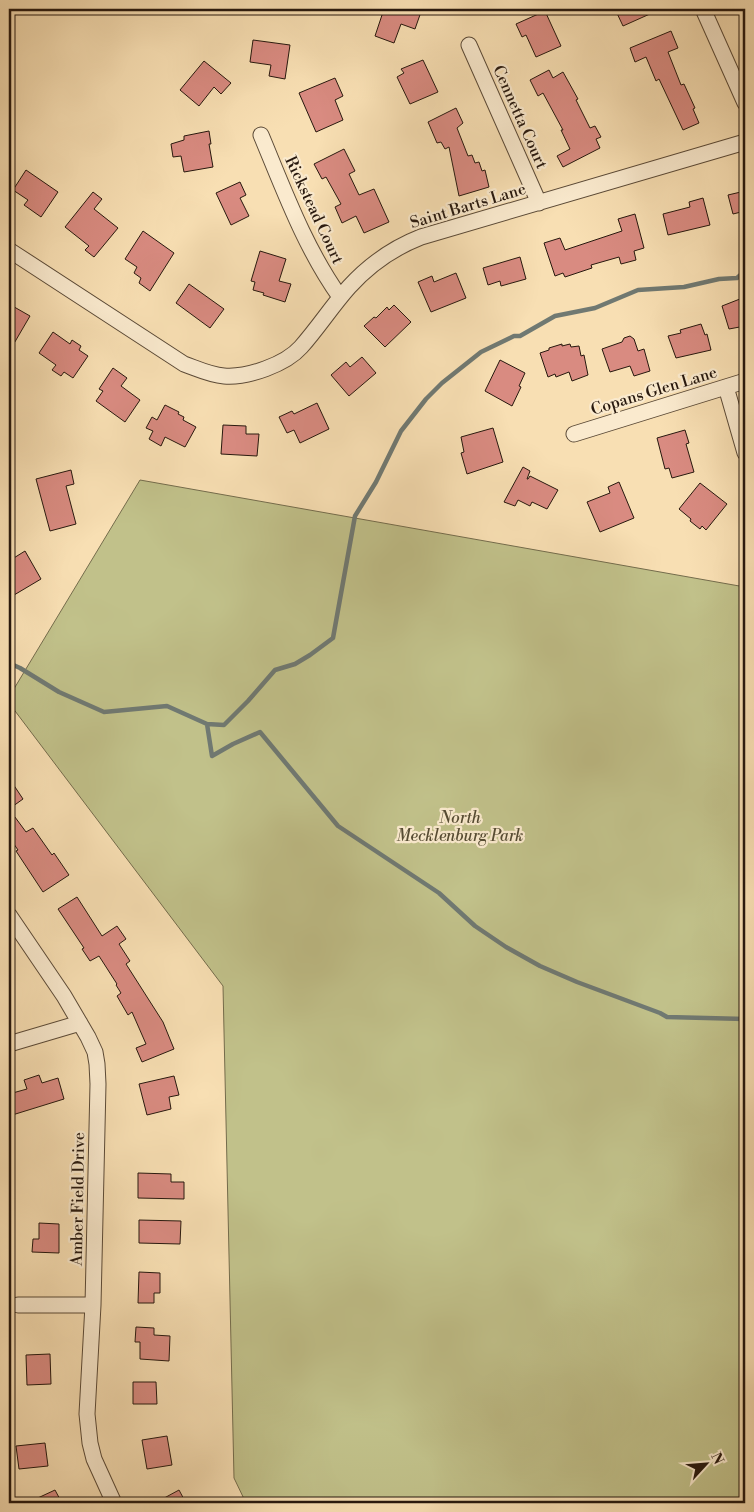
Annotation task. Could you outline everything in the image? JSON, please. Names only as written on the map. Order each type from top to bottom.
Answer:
[{"type":"street","points":[[703,9],[745,103]]},
{"type":"street","name":"Cennetta Court","points":[[469,45],[539,203]]},
{"type":"street","name":"Rickstead Court","points":[[260,135],[313,256],[340,297]]},
{"type":"street","name":"Saint Barts Lane","points":[[9,250],[184,364],[206,373],[226,376],[246,374],[288,358],[300,348],[340,297],[368,268],[404,243],[745,142]]},
{"type":"street","name":"Copans Glen Lane","points":[[574,434],[745,381]]},
{"type":"street","points":[[726,387],[745,452]]},
{"type":"street","name":"Amber Field Drive","points":[[9,915],[64,996],[95,1052],[98,1094],[87,1414],[94,1459],[114,1503]]},
{"type":"street","points":[[9,1044],[80,1023]]},
{"type":"street","points":[[18,1305],[92,1305]]},
{"type":"green space","name":"North Mecklenburg Park","points":[[140,480],[745,587],[745,1503],[246,1503],[234,1478],[223,986],[9,703],[9,697]]},
{"type":"building","points":[[384,9],[422,9],[415,29],[401,24],[394,43],[375,36]]},
{"type":"building","points":[[615,9],[661,9],[623,26]]},
{"type":"building","points":[[545,11],[561,46],[536,57],[526,35],[522,37],[516,24]]},
{"type":"building","points":[[671,31],[678,48],[668,52],[681,85],[684,84],[695,108],[693,109],[699,123],[683,130],[659,79],[656,81],[646,57],[635,62],[630,48]]},
{"type":"building","points":[[253,40],[290,45],[285,79],[269,76],[271,65],[250,62]]},
{"type":"building","points":[[423,60],[438,92],[410,104],[397,77],[404,73],[401,69]]},
{"type":"building","points":[[204,61],[231,83],[221,94],[214,87],[199,106],[180,90]]},
{"type":"building","points":[[549,70],[553,78],[563,72],[578,99],[576,100],[590,128],[595,126],[601,137],[596,139],[600,148],[563,167],[557,156],[570,149],[561,130],[563,130],[543,93],[538,96],[530,80]]},
{"type":"building","points":[[335,78],[343,96],[335,100],[343,120],[316,132],[299,93]]},
{"type":"building","points":[[456,108],[463,123],[457,128],[468,156],[472,155],[475,163],[479,162],[482,171],[485,170],[489,187],[459,196],[449,147],[445,149],[441,142],[437,143],[428,122]]},
{"type":"building","points":[[209,131],[213,167],[184,172],[181,156],[173,157],[171,144],[184,140],[184,136]]},
{"type":"building","points":[[344,149],[355,171],[349,174],[359,195],[374,189],[389,222],[364,233],[356,216],[342,223],[335,207],[341,204],[326,177],[322,179],[314,164]]},
{"type":"building","points":[[26,170],[58,192],[41,217],[24,205],[28,200],[13,190]]},
{"type":"building","points":[[240,182],[246,195],[240,198],[249,216],[231,225],[216,193]]},
{"type":"building","points":[[745,191],[745,211],[733,214],[728,195]]},
{"type":"building","points":[[93,192],[102,199],[94,209],[118,228],[94,257],[85,250],[89,246],[65,227]]},
{"type":"building","points":[[703,198],[710,225],[668,235],[663,214],[690,207],[689,202]]},
{"type":"building","points":[[635,214],[644,248],[634,251],[636,260],[621,264],[619,257],[591,265],[592,268],[565,277],[563,273],[555,276],[544,243],[560,238],[565,250],[622,231],[618,219]]},
{"type":"building","points":[[143,231],[174,253],[150,291],[139,283],[141,278],[134,273],[137,267],[125,259]]},
{"type":"building","points":[[260,251],[286,259],[279,281],[291,284],[285,302],[253,290],[255,282],[251,281]]},
{"type":"building","points":[[520,257],[526,279],[501,286],[500,281],[488,285],[483,268]]},
{"type":"building","points":[[456,273],[466,298],[431,312],[418,282],[432,276],[434,282]]},
{"type":"building","points":[[189,284],[224,309],[210,328],[176,303]]},
{"type":"building","points":[[745,297],[745,326],[729,329],[722,306]]},
{"type":"building","points":[[9,304],[30,316],[9,352]]},
{"type":"building","points":[[394,305],[411,322],[385,347],[364,326],[387,307],[389,310]]},
{"type":"building","points":[[701,324],[705,335],[707,334],[711,350],[676,358],[668,336],[681,333],[680,330]]},
{"type":"building","points":[[53,332],[70,344],[72,340],[81,346],[79,350],[88,356],[73,378],[64,372],[61,376],[52,370],[56,365],[39,353]]},
{"type":"building","points":[[630,336],[634,339],[638,351],[644,349],[650,371],[634,376],[630,366],[610,372],[602,349],[622,342],[624,338]]},
{"type":"building","points":[[562,344],[562,346],[570,344],[571,347],[579,346],[581,356],[584,355],[588,375],[572,381],[569,372],[556,377],[555,374],[548,377],[540,353]]},
{"type":"building","points":[[362,357],[376,373],[349,396],[331,375],[346,362],[350,367]]},
{"type":"building","points":[[500,360],[525,373],[512,406],[485,391]]},
{"type":"building","points":[[113,368],[127,378],[121,386],[140,400],[125,422],[96,401],[103,391],[99,389]]},
{"type":"building","points":[[317,403],[329,429],[300,443],[294,430],[287,433],[279,417],[292,411],[294,414]]},
{"type":"building","points":[[165,405],[179,412],[178,414],[184,417],[183,420],[196,427],[185,447],[165,437],[161,446],[149,439],[153,431],[146,428],[152,417],[157,420]]},
{"type":"building","points":[[223,425],[246,426],[246,434],[259,434],[257,456],[221,454]]},
{"type":"building","points":[[493,428],[503,462],[467,474],[461,453],[464,452],[461,437]]},
{"type":"building","points":[[685,430],[689,443],[686,444],[694,472],[672,478],[669,468],[665,469],[657,438]]},
{"type":"building","points":[[523,467],[530,471],[527,479],[530,476],[558,490],[547,509],[532,502],[530,506],[518,500],[515,506],[504,502]]},
{"type":"building","points":[[71,470],[74,484],[66,486],[76,524],[50,531],[36,479]]},
{"type":"building","points":[[619,482],[634,518],[600,532],[587,502],[610,493],[608,487]]},
{"type":"building","points":[[700,483],[727,504],[706,530],[702,526],[700,529],[679,509]]},
{"type":"building","points":[[25,551],[41,579],[9,598],[9,561]]},
{"type":"building","points":[[9,778],[23,799],[9,809]]},
{"type":"building","points":[[9,809],[26,832],[33,828],[69,875],[43,892],[9,837]]},
{"type":"building","points":[[77,897],[102,936],[117,926],[126,939],[119,944],[130,961],[126,964],[163,1022],[174,1049],[142,1062],[136,1048],[146,1044],[132,1012],[128,1015],[117,996],[121,993],[117,984],[99,956],[90,961],[82,949],[84,948],[58,909]]},
{"type":"building","points":[[39,1075],[42,1083],[58,1078],[64,1099],[9,1116],[9,1094],[27,1089],[24,1080]]},
{"type":"building","points":[[174,1076],[179,1095],[169,1097],[171,1109],[147,1115],[139,1084]]},
{"type":"building","points":[[138,1173],[171,1174],[171,1182],[184,1182],[184,1199],[138,1198]]},
{"type":"building","points":[[139,1220],[181,1221],[180,1244],[139,1243]]},
{"type":"building","points":[[39,1223],[59,1224],[59,1253],[32,1252],[33,1239],[39,1239]]},
{"type":"building","points":[[139,1272],[160,1273],[160,1293],[154,1293],[154,1303],[138,1303]]},
{"type":"building","points":[[136,1327],[154,1328],[154,1335],[170,1336],[169,1361],[140,1359],[140,1342],[135,1342]]},
{"type":"building","points":[[50,1354],[51,1384],[27,1385],[26,1355]]},
{"type":"building","points":[[133,1382],[156,1382],[157,1404],[133,1404]]},
{"type":"building","points":[[167,1436],[172,1465],[147,1469],[142,1440]]},
{"type":"building","points":[[45,1443],[48,1466],[19,1469],[16,1446]]},
{"type":"building","points":[[55,1490],[62,1503],[27,1503]]},
{"type":"building","points":[[179,1490],[186,1503],[155,1503]]},
{"type":"waterway","points":[[9,663],[59,692],[104,712],[167,706],[207,724],[224,725],[275,670],[295,664],[333,638],[355,516],[376,482],[401,431],[426,399],[442,383],[481,352],[514,336],[520,336],[555,316],[595,308],[638,290],[684,287],[719,279],[737,278],[745,271]]},
{"type":"waterway","points":[[207,724],[212,756],[260,732],[338,826],[439,893],[475,926],[506,947],[540,966],[667,1017],[745,1019]]}]
